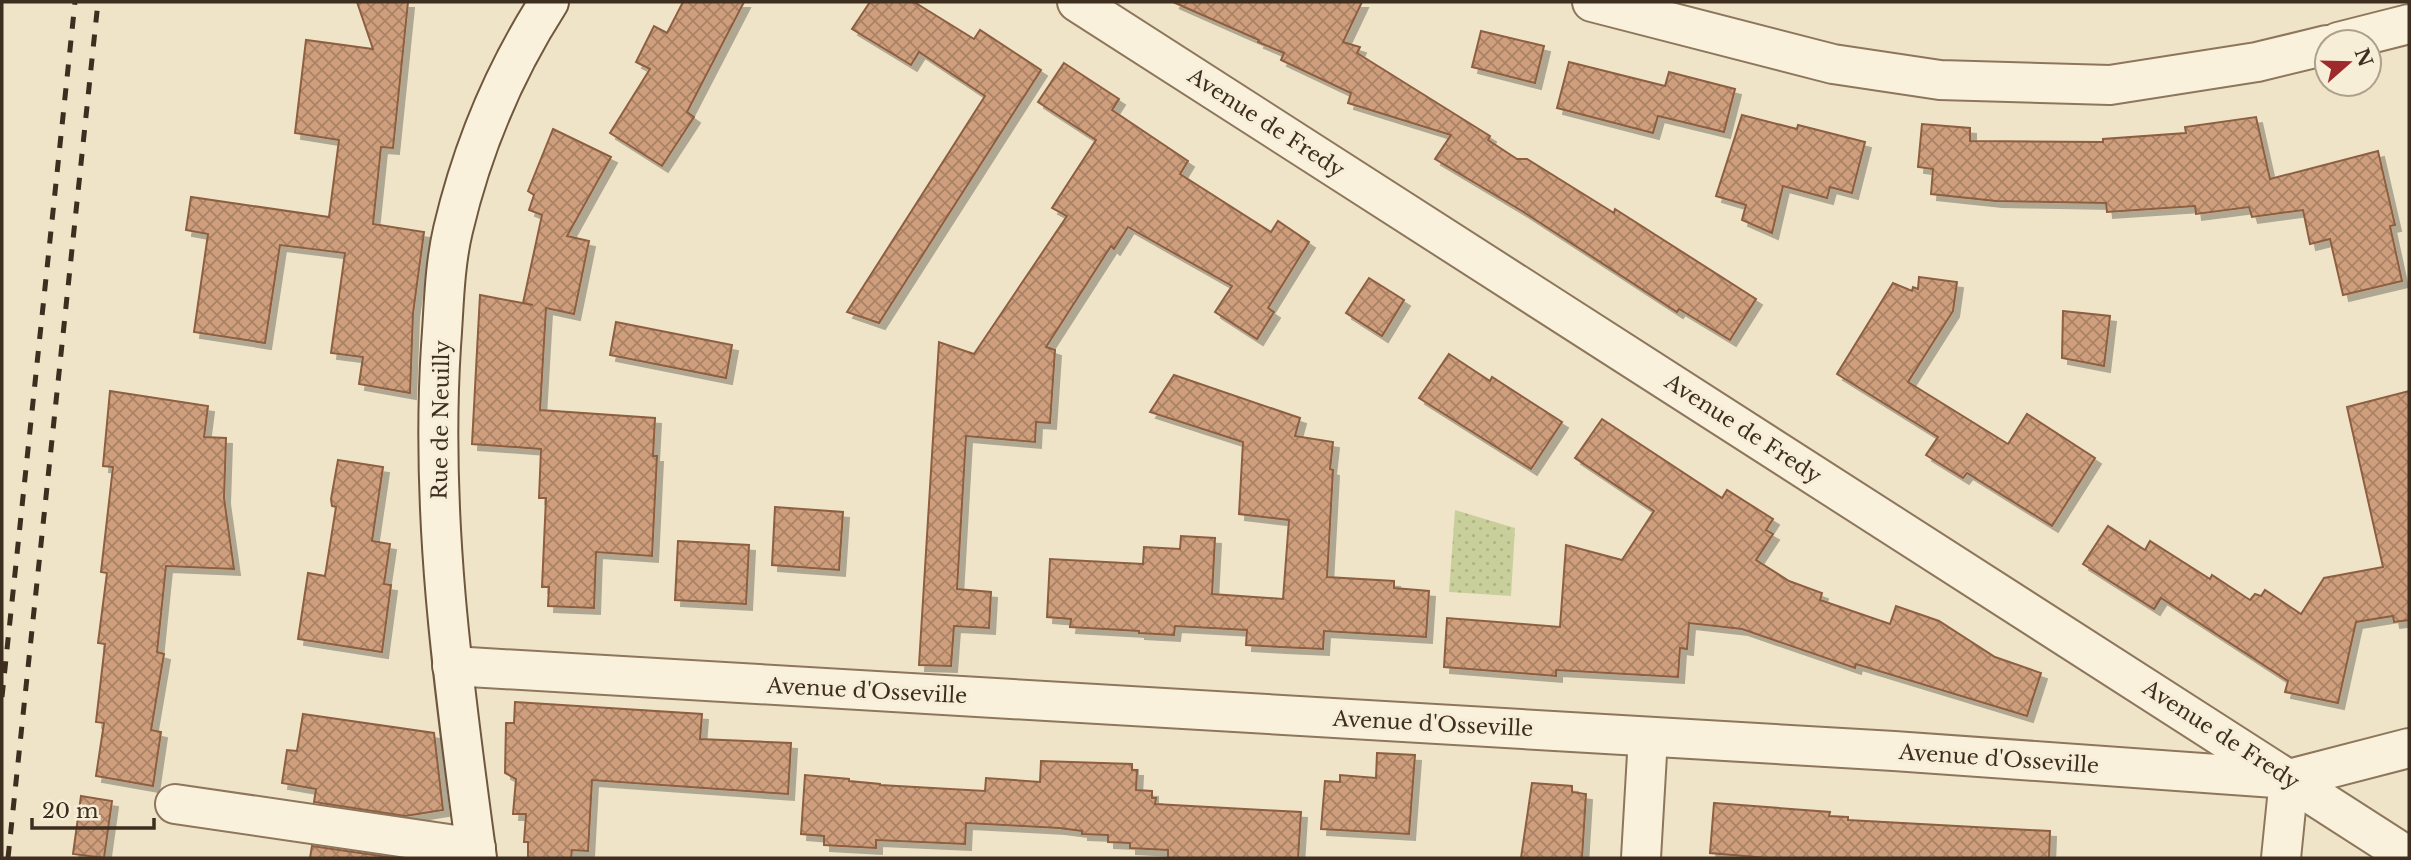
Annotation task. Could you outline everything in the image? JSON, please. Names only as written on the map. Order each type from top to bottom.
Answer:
[{"type":"street","name":"Rue de Neuilly","points":[[477,853],[443,578],[438,388],[444,293],[452,233],[494,102],[530,32],[549,2]]},
{"type":"street","name":"Avenue de Fredy","points":[[1077,2],[2409,857]]},
{"type":"street","points":[[1592,2],[1833,64],[1940,80],[2110,85],[2257,62],[2313,48]]},
{"type":"street","points":[[2383,31],[2409,24]]},
{"type":"street","name":"Avenue d'Osseville","points":[[452,666],[1894,751],[2289,779],[2409,748]]},
{"type":"street","points":[[1641,858],[1648,737]]},
{"type":"street","points":[[2281,858],[2289,779]]},
{"type":"street","points":[[175,804],[477,853]]},
{"type":"green space","points":[[1455,510],[1515,528],[1511,596],[1449,592]]},
{"type":"building","points":[[357,2],[408,2],[393,148],[381,147],[373,224],[424,232],[413,313],[410,393],[359,384],[363,357],[331,353],[345,253],[280,245],[265,343],[194,332],[208,234],[186,230],[191,197],[329,217],[339,140],[295,133],[306,40],[373,49]]},
{"type":"building","points":[[683,2],[744,2],[687,112],[694,117],[662,166],[610,133],[650,69],[636,62],[654,26],[667,33]]},
{"type":"building","points":[[870,2],[914,2],[974,39],[980,30],[1041,70],[879,323],[847,312],[985,96],[919,52],[911,65],[852,29]]},
{"type":"building","points":[[1173,2],[1362,2],[1343,42],[1360,47],[1357,53],[1490,136],[1488,140],[1517,159],[1527,159],[1614,213],[1615,209],[1756,299],[1730,340],[1679,309],[1677,312],[1522,211],[1435,159],[1451,135],[1348,103],[1351,93],[1281,60],[1284,53]]},
{"type":"building","points":[[1481,31],[1544,46],[1535,83],[1472,67]]},
{"type":"building","points":[[1569,62],[1665,86],[1669,72],[1735,89],[1724,132],[1658,116],[1653,133],[1557,108]]},
{"type":"building","points":[[1064,63],[1119,99],[1112,110],[1188,161],[1180,174],[1271,232],[1278,221],[1309,242],[1268,308],[1274,312],[1257,339],[1215,312],[1232,286],[1128,227],[1114,249],[1111,246],[1046,347],[1055,350],[1050,423],[1036,422],[1035,442],[966,436],[957,589],[991,592],[989,628],[954,626],[951,666],[919,665],[939,342],[974,354],[1067,216],[1052,208],[1096,140],[1038,102]]},
{"type":"building","points":[[1742,115],[1797,129],[1798,125],[1865,142],[1852,193],[1830,187],[1827,198],[1783,186],[1772,233],[1742,220],[1746,205],[1716,196]]},
{"type":"building","points":[[2256,117],[2270,179],[2378,151],[2395,225],[2390,226],[2402,281],[2343,295],[2330,239],[2310,244],[2303,210],[2252,217],[2249,207],[2196,214],[2195,206],[2107,212],[2106,203],[1996,201],[1931,194],[1933,169],[1918,167],[1922,124],[1970,128],[1970,141],[2103,142],[2103,139],[2186,133],[2185,127]]},
{"type":"building","points":[[553,129],[611,157],[567,236],[589,241],[574,314],[546,308],[540,410],[655,418],[653,456],[657,456],[652,556],[596,552],[594,608],[548,606],[549,587],[542,587],[546,498],[539,498],[541,449],[472,444],[480,295],[533,305],[523,303],[542,215],[529,210],[534,195],[528,191]]},
{"type":"building","points":[[1919,277],[1957,282],[1953,311],[1908,382],[2008,444],[2027,414],[2095,458],[2052,526],[1967,473],[1963,478],[1926,455],[1938,437],[1837,374],[1893,283],[1912,291],[1913,287],[1918,289]]},
{"type":"building","points":[[1369,278],[1404,300],[1382,336],[1346,313]]},
{"type":"building","points":[[2063,311],[2110,316],[2104,366],[2062,358]]},
{"type":"building","points":[[616,322],[732,345],[726,378],[610,355]]},
{"type":"building","points":[[1449,354],[1490,381],[1492,377],[1562,422],[1531,469],[1419,398]]},
{"type":"building","points":[[1174,375],[1300,418],[1295,436],[1333,442],[1327,577],[1394,581],[1394,588],[1429,591],[1426,637],[1324,631],[1323,649],[1280,647],[1246,645],[1247,630],[1175,626],[1174,635],[1139,633],[1070,627],[1071,619],[1047,617],[1050,559],[1143,564],[1144,547],[1180,549],[1181,536],[1215,538],[1212,594],[1283,599],[1289,520],[1239,514],[1243,442],[1150,412]]},
{"type":"building","points":[[110,391],[208,406],[204,437],[226,438],[224,498],[234,569],[166,566],[157,652],[164,654],[151,730],[161,732],[153,786],[96,776],[104,723],[96,722],[105,644],[98,643],[107,573],[101,572],[113,467],[103,466]]},
{"type":"building","points":[[2409,391],[2409,620],[2394,622],[2393,616],[2356,622],[2338,703],[2285,692],[2288,681],[2161,598],[2154,609],[2083,564],[2108,526],[2145,550],[2150,541],[2210,579],[2212,575],[2250,600],[2255,594],[2261,596],[2265,590],[2301,614],[2324,578],[2383,567],[2347,407]]},
{"type":"building","points":[[1602,419],[1722,498],[1727,490],[1773,519],[1766,530],[1773,534],[1756,560],[1789,581],[1822,593],[1820,600],[1890,624],[1896,606],[1939,621],[1995,657],[2041,673],[2027,716],[1856,664],[1855,668],[1742,629],[1689,623],[1687,649],[1680,648],[1678,677],[1556,670],[1556,676],[1444,667],[1447,618],[1560,627],[1566,545],[1622,560],[1654,511],[1575,458]]},
{"type":"building","points":[[338,460],[383,467],[372,541],[390,544],[384,584],[391,585],[382,652],[298,639],[308,573],[325,576],[336,507],[332,506],[331,499]]},
{"type":"building","points":[[775,507],[843,512],[839,570],[772,565]]},
{"type":"building","points":[[678,541],[749,545],[746,604],[675,600]]},
{"type":"building","points":[[515,702],[702,714],[700,739],[791,743],[788,794],[592,780],[588,851],[572,850],[571,858],[528,858],[528,842],[524,842],[526,814],[513,814],[516,779],[505,773],[506,723],[514,723]]},
{"type":"building","points":[[303,714],[434,733],[443,810],[405,816],[314,802],[316,789],[282,783],[287,750],[297,751]]},
{"type":"building","points":[[1377,753],[1415,755],[1409,834],[1321,829],[1325,781],[1340,782],[1340,775],[1376,778]]},
{"type":"building","points":[[1041,761],[1132,764],[1132,770],[1137,770],[1136,790],[1152,791],[1152,798],[1156,798],[1155,804],[1301,812],[1298,858],[1168,858],[1168,850],[1130,848],[1130,843],[1108,842],[1108,835],[1082,834],[1082,831],[1059,828],[966,823],[965,844],[876,840],[876,848],[824,845],[824,836],[801,834],[805,775],[880,785],[985,791],[986,778],[1040,782]]},
{"type":"building","points":[[1532,783],[1572,786],[1572,792],[1586,794],[1582,858],[1521,858]]},
{"type":"building","points":[[81,796],[112,801],[104,858],[73,854]]},
{"type":"building","points":[[1714,803],[1830,812],[1829,816],[1848,817],[1848,820],[2050,831],[2049,858],[1767,858],[1710,853]]},
{"type":"building","points":[[312,846],[395,858],[310,858]]},
{"type":"railway","points":[[2,697],[75,2]]},
{"type":"railway","points":[[8,858],[98,2]]}]
